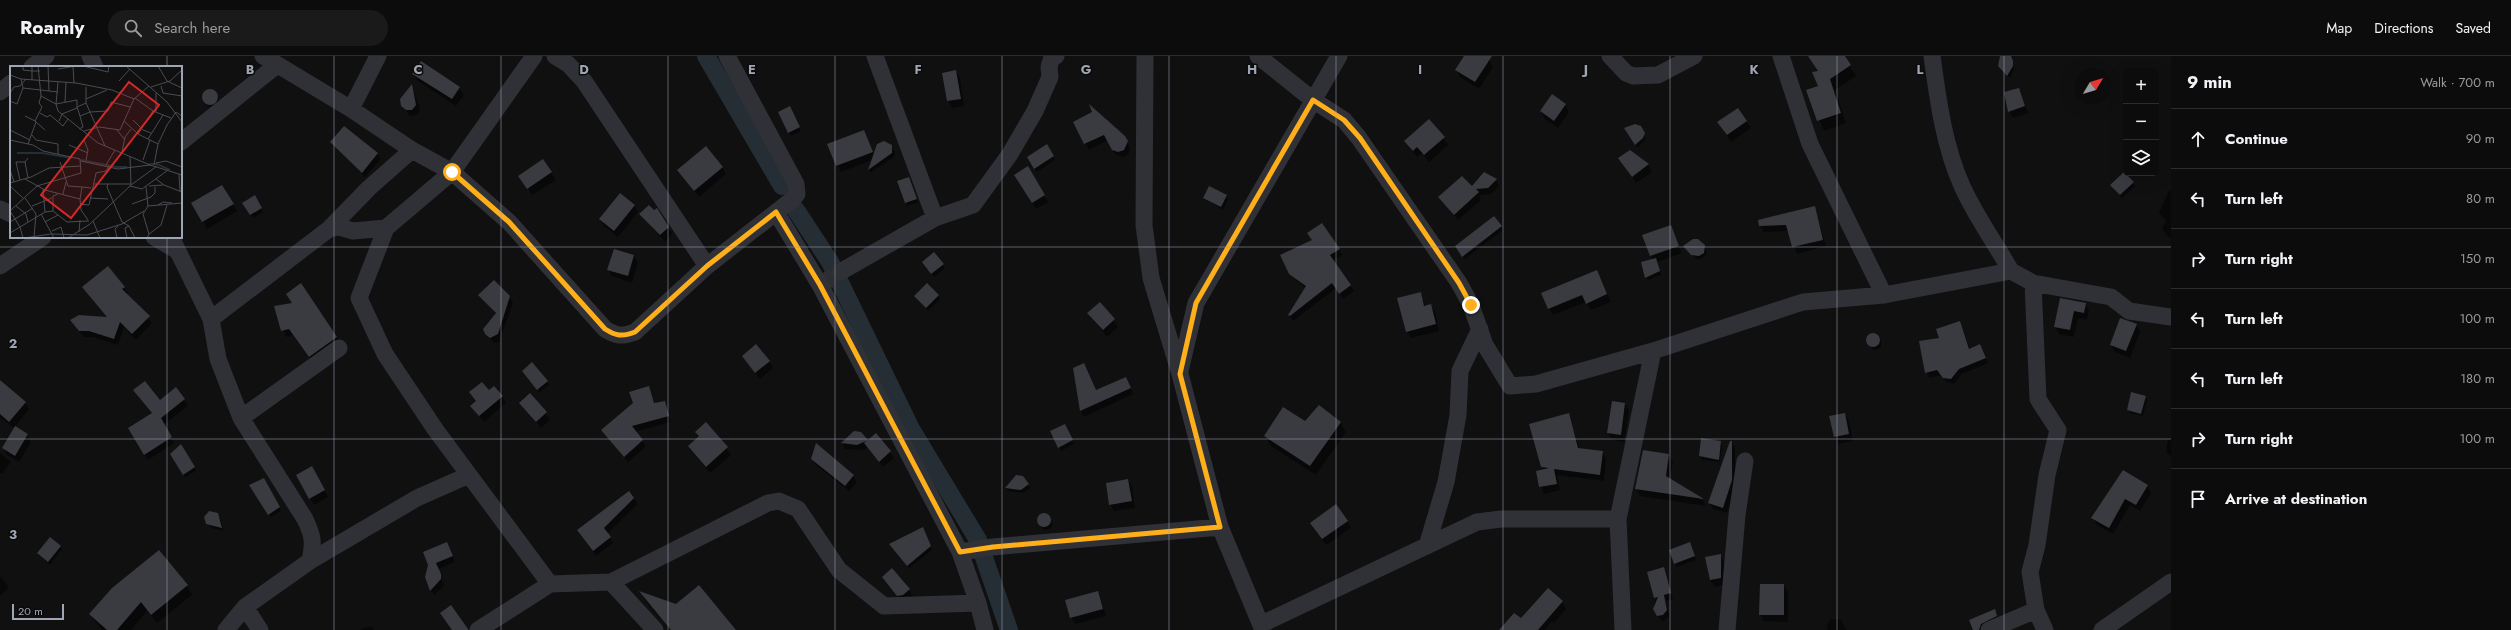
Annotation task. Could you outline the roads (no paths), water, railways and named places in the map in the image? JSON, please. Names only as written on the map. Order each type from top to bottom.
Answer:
[{"type":"street","points":[[33,66],[46,56]]},
{"type":"street","points":[[90,56],[95,66]]},
{"type":"street","points":[[351,109],[378,56]]},
{"type":"street","points":[[534,56],[452,172],[386,228],[359,298],[385,354],[435,429],[550,584]]},
{"type":"street","points":[[555,56],[568,64],[584,81],[707,266]]},
{"type":"street","points":[[182,141],[270,60],[351,109],[412,150],[452,172],[505,218],[605,329],[616,336],[625,336],[635,332],[707,266],[793,199],[797,194],[796,184],[727,56]]},
{"type":"street","points":[[875,56],[935,218]]},
{"type":"street","points":[[840,272],[935,218],[973,205],[1010,154],[1035,111],[1050,77],[1049,67],[1052,57],[1056,56]]},
{"type":"street","points":[[1145,56],[1144,225],[1146,252],[1151,278],[1180,374],[1220,527],[1262,627],[1427,546],[1483,522],[1501,519],[1618,519]]},
{"type":"street","points":[[1258,56],[1313,100],[1344,120],[1360,138],[1459,283],[1471,305],[1485,345],[1510,386],[1536,384],[1653,352],[1803,302],[1884,295],[2011,270]]},
{"type":"street","points":[[1180,374],[1196,303],[1339,56]]},
{"type":"street","points":[[1610,56],[1626,73],[1633,76],[1658,75],[1694,56]]},
{"type":"street","points":[[1781,56],[1810,144],[1884,295]]},
{"type":"street","points":[[1932,56],[1939,106],[1952,159],[1962,187],[2011,270],[2033,283],[2111,296],[2129,311],[2171,317]]},
{"type":"street","points":[[0,92],[10,85]]},
{"type":"street","points":[[211,319],[330,229],[369,188],[412,150]]},
{"type":"street","points":[[0,209],[10,214]]},
{"type":"street","points":[[776,212],[820,285],[960,552],[978,603],[984,630]]},
{"type":"street","points":[[330,229],[339,227],[353,231],[386,228]]},
{"type":"street","points":[[0,266],[42,238]]},
{"type":"street","points":[[157,238],[173,244],[211,319],[218,359],[241,418],[306,519],[314,544],[310,561]]},
{"type":"street","points":[[2033,283],[2038,399],[2058,430],[2047,475],[2037,545],[2030,572],[2036,610],[2045,630]]},
{"type":"street","points":[[1427,546],[1446,482],[1458,416],[1460,371],[1480,329]]},
{"type":"street","points":[[241,418],[339,348]]},
{"type":"street","points":[[1623,630],[1618,519],[1653,352]]},
{"type":"street","points":[[1727,630],[1736,515],[1745,460]]},
{"type":"street","points":[[226,630],[245,607],[310,561],[417,498],[469,475]]},
{"type":"street","points":[[478,630],[550,584],[611,582],[768,503],[779,501],[798,509],[839,570],[884,606],[978,603]]},
{"type":"street","points":[[960,552],[993,547],[1220,527]]},
{"type":"street","points":[[611,582],[655,630]]},
{"type":"street","points":[[2102,630],[2171,582]]},
{"type":"street","points":[[245,607],[260,630]]},
{"type":"street","points":[[1989,630],[2036,610]]},
{"type":"waterway","points":[[706,56],[782,186]]},
{"type":"waterway","points":[[796,210],[830,262],[911,429],[978,540],[1009,630]]},
{"type":"tunnel","points":[[820,285],[840,272]]}]
